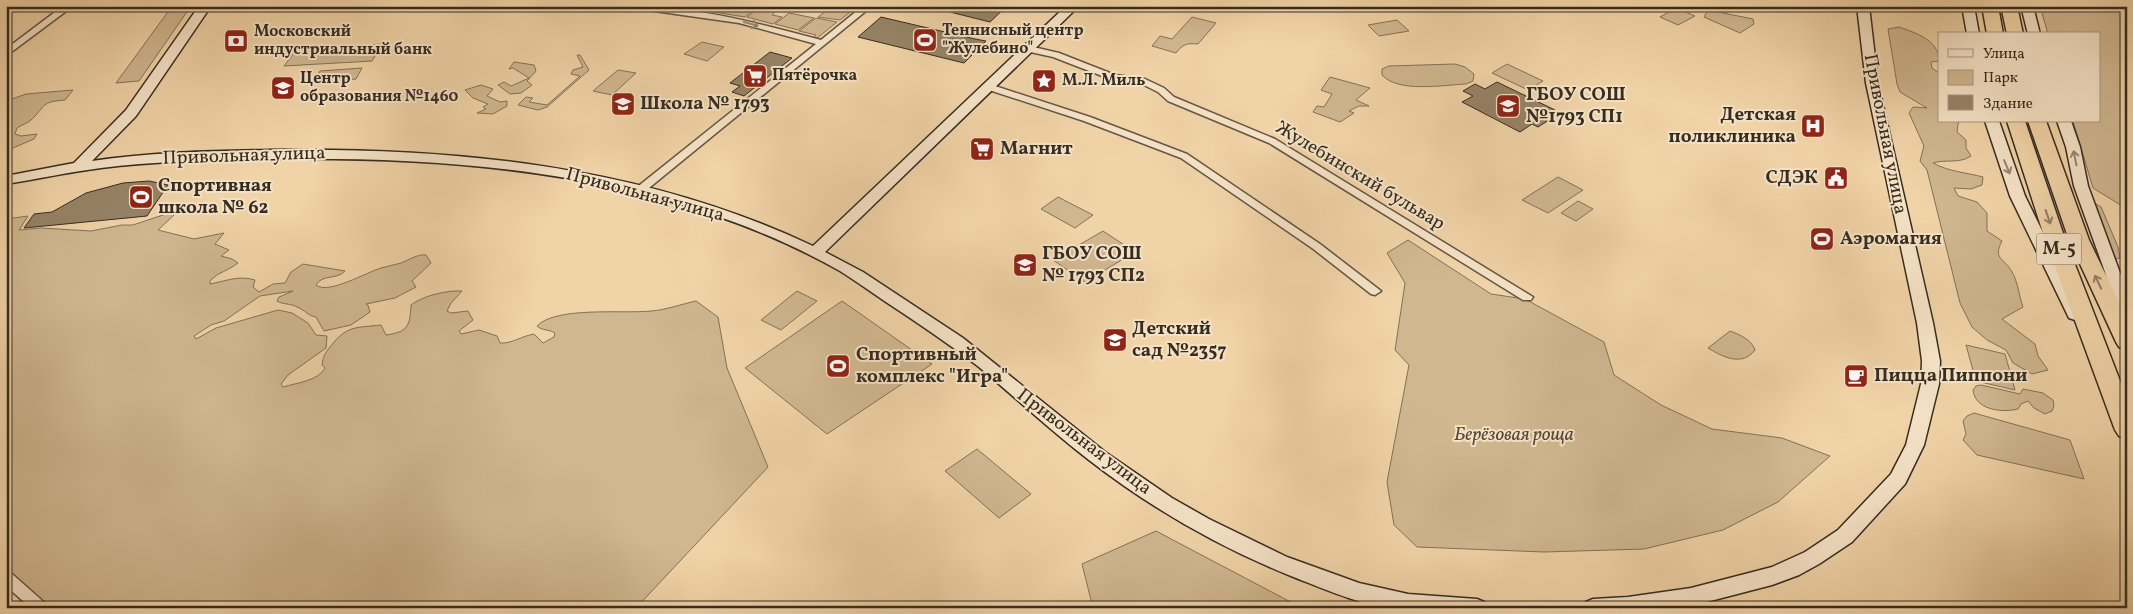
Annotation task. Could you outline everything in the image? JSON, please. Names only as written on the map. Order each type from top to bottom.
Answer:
[{"type":"highway","points":[[1990,6],[1995,32]]},
{"type":"highway","points":[[2009,6],[2015,32]]},
{"type":"highway","name":"М-5","points":[[2016,122],[2054,236],[2127,430]]},
{"type":"highway","name":"М-5","points":[[2037,122],[2079,240],[2127,342]]},
{"type":"main road","points":[[79,166],[131,113],[205,6]]},
{"type":"main road","points":[[815,254],[1073,6]]},
{"type":"main road","name":"Привольная улица","points":[[1593,608],[1628,606],[1691,597],[1792,569],[1845,536],[1898,479],[1915,445],[1930,384],[1931,361],[1925,323],[1874,92],[1863,6]]},
{"type":"main road","points":[[1968,6],[1973,32]]},
{"type":"main road","points":[[2027,6],[2034,32]]},
{"type":"main road","points":[[1992,122],[1998,146],[2044,252],[2106,374]]},
{"type":"main road","points":[[2064,122],[2073,147],[2081,186],[2113,272],[2127,321]]},
{"type":"main road","name":"Привольная улица","points":[[6,180],[79,166],[138,160],[336,153],[373,154],[520,166],[562,172],[698,206],[779,236],[843,267],[969,351],[1100,458],[1140,487],[1185,515],[1266,557],[1312,576],[1402,602],[1477,608]]},
{"type":"street","points":[[6,53],[69,6]]},
{"type":"street","points":[[205,6],[214,6]]},
{"type":"street","points":[[633,6],[739,20],[822,43]]},
{"type":"street","points":[[640,190],[868,6]]},
{"type":"street","name":"Жулебинский бульвар","points":[[1029,49],[1056,55],[1113,77],[1142,81],[1161,90],[1171,99],[1272,141],[1527,297]]},
{"type":"street","points":[[989,87],[1087,119],[1184,156],[1316,246],[1376,291]]},
{"type":"street","points":[[6,577],[41,608]]},
{"type":"green space","points":[[177,6],[191,6],[139,81],[116,83],[170,9]]},
{"type":"green space","points":[[681,6],[757,7],[745,17],[689,8],[684,10],[677,9]]},
{"type":"green space","points":[[832,6],[849,6],[853,10],[840,20],[818,17]]},
{"type":"green space","points":[[2040,6],[2127,6],[2127,209],[2093,188],[2073,122],[2100,122],[2100,32],[2047,32]]},
{"type":"green space","points":[[759,8],[776,11],[772,15],[782,17],[773,24],[747,17]]},
{"type":"green space","points":[[1676,8],[1695,16],[1678,25],[1660,17]]},
{"type":"green space","points":[[1708,10],[1753,19],[1754,24],[1740,33],[1704,17]]},
{"type":"green space","points":[[789,13],[814,18],[798,30],[775,24]]},
{"type":"green space","points":[[1192,17],[1216,23],[1198,44],[1186,45],[1176,53],[1152,46],[1160,36],[1172,39]]},
{"type":"green space","points":[[816,18],[837,22],[816,39],[813,38],[816,35],[799,31]]},
{"type":"green space","points":[[1397,20],[1409,31],[1379,36],[1368,25]]},
{"type":"green space","points":[[1899,27],[1925,38],[1931,43],[1938,54],[1938,61],[1931,62],[1932,68],[1938,72],[1938,122],[1959,122],[1957,132],[1966,140],[1966,148],[1971,156],[1957,161],[1933,163],[1951,170],[1983,177],[1982,185],[1971,189],[1954,188],[1958,196],[1977,202],[1987,213],[1987,231],[2002,241],[1998,252],[2014,276],[2023,307],[2002,319],[2035,344],[2038,356],[2048,370],[2032,374],[2013,363],[2006,350],[1987,340],[1972,327],[1960,303],[1927,170],[1920,161],[1924,146],[1909,113],[1913,107],[1927,108],[1900,92],[1888,29]]},
{"type":"green space","points":[[702,42],[724,47],[707,61],[684,54]]},
{"type":"green space","points":[[382,44],[372,61],[284,66],[297,49]]},
{"type":"green space","points":[[577,55],[580,55],[589,70],[547,107],[538,110],[518,105],[526,97],[533,98],[529,102],[547,105],[580,76],[571,74],[573,70],[583,67]]},
{"type":"green space","points":[[514,62],[534,65],[536,71],[527,81],[532,85],[521,93],[510,94],[498,85],[504,82],[511,86],[529,78],[513,68],[509,69]]},
{"type":"green space","points":[[1455,64],[1465,67],[1474,74],[1473,81],[1466,84],[1421,87],[1389,81],[1382,75],[1382,69],[1389,66]]},
{"type":"green space","points":[[1507,64],[1543,81],[1528,90],[1492,73]]},
{"type":"green space","points":[[362,68],[356,79],[313,82],[320,71]]},
{"type":"green space","points":[[618,70],[636,73],[612,95],[593,91]]},
{"type":"green space","points":[[1330,77],[1370,88],[1356,100],[1369,106],[1359,106],[1349,111],[1354,113],[1340,122],[1313,112],[1317,106],[1324,107],[1332,94],[1321,90]]},
{"type":"green space","points":[[481,85],[493,89],[487,96],[500,102],[507,101],[507,106],[493,114],[477,113],[486,109],[483,107],[488,104],[473,98],[465,90]]},
{"type":"green space","points":[[73,90],[65,100],[47,103],[30,121],[17,128],[15,134],[21,136],[37,134],[34,139],[6,151],[6,101],[26,94]]},
{"type":"green space","points":[[1558,177],[1583,190],[1548,213],[1522,200]]},
{"type":"green space","points":[[1058,197],[1093,215],[1075,228],[1041,209]]},
{"type":"green space","points":[[1578,201],[1593,209],[1576,221],[1561,213]]},
{"type":"green space","points":[[2091,201],[2101,207],[2118,247],[2120,258],[2114,259]]},
{"type":"green space","points":[[174,213],[174,215],[158,230],[194,239],[224,233],[215,244],[229,250],[221,256],[238,263],[216,276],[210,281],[210,284],[243,278],[255,280],[253,287],[259,292],[273,284],[285,283],[291,272],[303,264],[345,271],[342,274],[322,279],[316,285],[329,287],[348,282],[416,256],[426,255],[431,263],[412,281],[416,287],[395,298],[366,304],[370,312],[351,325],[324,331],[316,317],[294,306],[277,301],[279,297],[293,291],[260,296],[224,321],[211,325],[194,336],[196,339],[216,328],[278,310],[292,313],[308,323],[316,335],[327,336],[326,348],[288,375],[281,384],[283,387],[312,379],[322,372],[325,368],[322,365],[326,353],[336,340],[347,331],[358,327],[381,325],[386,335],[399,332],[408,323],[411,305],[428,296],[442,293],[462,291],[451,303],[447,311],[451,313],[468,311],[473,320],[459,331],[461,334],[479,330],[497,336],[500,343],[534,334],[543,343],[554,337],[555,333],[537,326],[546,320],[559,316],[591,312],[639,312],[668,308],[696,301],[718,317],[727,368],[768,467],[636,608],[9,608],[23,598],[6,576],[6,219],[28,216],[19,230],[41,228],[91,231],[122,225],[133,225]]},
{"type":"green space","points":[[1103,231],[1135,252],[1085,282],[1053,260]]},
{"type":"green space","name":"Берёзовая роща","points":[[1408,240],[1491,294],[1525,299],[1604,342],[1614,375],[1661,405],[1712,429],[1782,438],[1830,456],[1778,502],[1723,530],[1644,549],[1544,552],[1417,547],[1394,525],[1387,482],[1409,365],[1395,350],[1405,283],[1387,253]]},
{"type":"green space","points":[[797,291],[817,301],[781,330],[761,320]]},
{"type":"green space","name":"Спортивный комплекс \"Игра\"","points":[[842,301],[932,364],[827,434],[745,368]]},
{"type":"green space","points":[[1730,331],[1748,340],[1755,350],[1744,358],[1732,359],[1708,348]]},
{"type":"green space","points":[[1966,345],[2005,354],[2015,390],[1976,381]]},
{"type":"green space","points":[[1981,385],[2020,394],[2023,389],[2043,393],[2053,400],[2054,406],[2052,411],[2045,414],[2034,408],[2028,401],[2021,404],[2018,409],[2004,411],[1990,408],[1984,406],[1975,397],[1973,390],[1976,386]]},
{"type":"green space","points":[[1974,413],[2070,440],[2084,479],[1977,455],[1963,440],[1966,434],[1963,421],[1967,416]]},
{"type":"green space","points":[[977,449],[1031,494],[999,518],[945,471]]},
{"type":"green space","points":[[1156,531],[1302,608],[1093,608],[1082,564]]},
{"type":"building","points":[[942,6],[1007,6],[990,22],[942,10]]},
{"type":"building","name":"Теннисный центр \"Жулебино\"","points":[[881,17],[986,41],[964,63],[858,37]]},
{"type":"building","name":"Пятёрочка","points":[[770,52],[792,58],[744,96],[732,92],[740,86],[730,83]]},
{"type":"building","name":"ГБОУ СОШ №1793 СП1","points":[[1497,82],[1555,110],[1543,118],[1549,120],[1538,127],[1532,124],[1520,132],[1462,102],[1473,96],[1463,91],[1475,84],[1485,89]]},
{"type":"building","name":"Спортивная школа № 62","points":[[149,181],[168,185],[147,216],[24,228],[34,214],[52,212],[86,193],[123,183]]},
{"type":"place","name":"Теннисный центр \"Жулебино\"","points":[[925,40]]},
{"type":"place","name":"Московский индустриальный банк","points":[[236,41]]},
{"type":"place","name":"Пятёрочка","points":[[755,76]]},
{"type":"place","name":"М.Л. Миль","points":[[1044,81]]},
{"type":"place","name":"Центр образования №1460","points":[[283,88]]},
{"type":"place","name":"Школа № 1793","points":[[623,104]]},
{"type":"place","name":"ГБОУ СОШ №1793 СП1","points":[[1508,106]]},
{"type":"place","name":"Детская поликлиника","points":[[1813,126]]},
{"type":"place","name":"Магнит","points":[[982,149]]},
{"type":"place","name":"СДЭК","points":[[1836,178]]},
{"type":"place","name":"Спортивная школа № 62","points":[[141,197]]},
{"type":"place","name":"Аэромагия","points":[[1822,239]]},
{"type":"place","name":"ГБОУ СОШ № 1793 СП2","points":[[1025,265]]},
{"type":"place","name":"Детский сад №2357","points":[[1115,340]]},
{"type":"place","name":"Спортивный комплекс \"Игра\"","points":[[838,366]]},
{"type":"place","name":"Пицца Пиппони","points":[[1856,376]]}]
